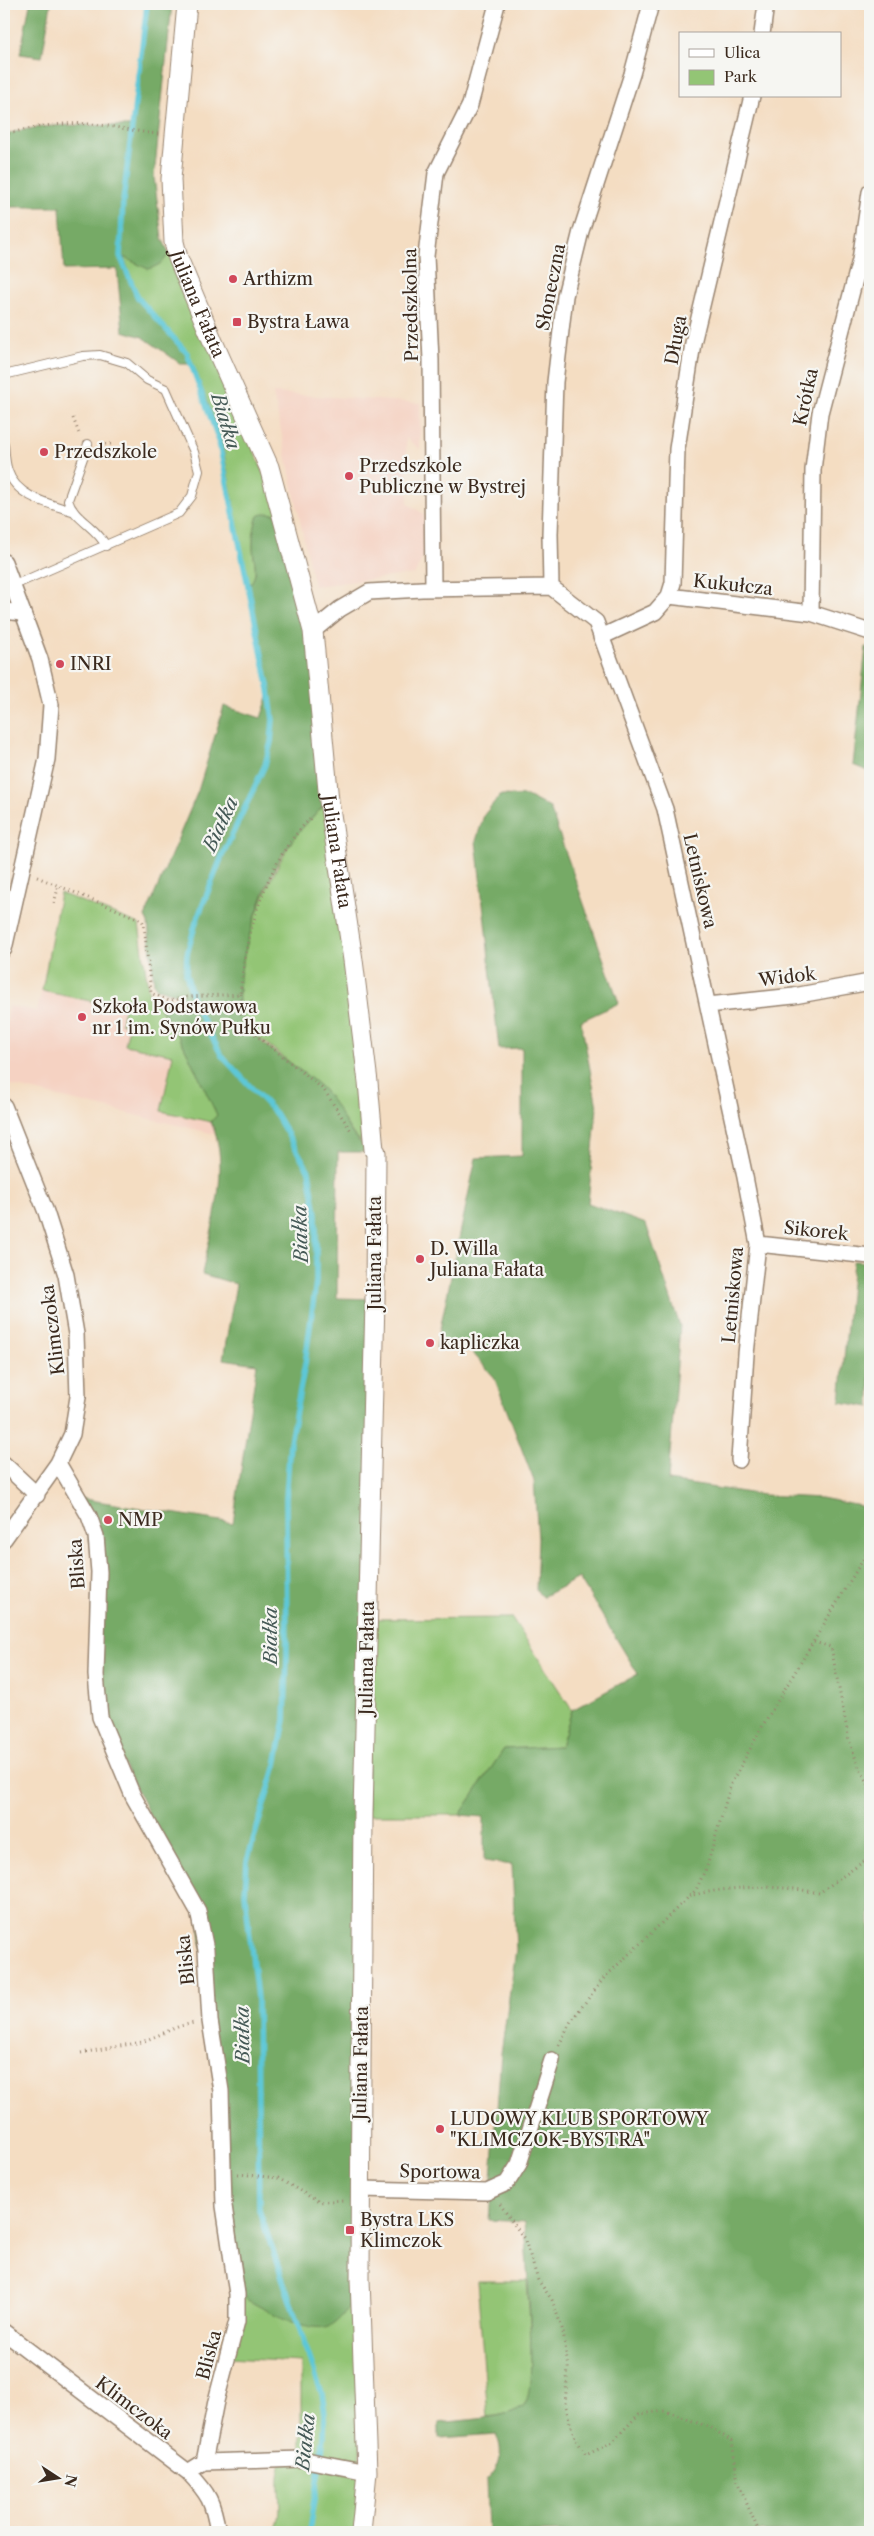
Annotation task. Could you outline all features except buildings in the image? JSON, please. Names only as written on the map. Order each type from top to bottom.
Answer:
[{"type":"street","name":"Juliana Fałata","points":[[187,4],[171,179],[174,242],[178,258],[214,344],[269,467],[313,631],[329,801],[355,969],[374,1150],[376,1152],[375,1299],[364,1815],[360,2194],[360,2279],[367,2472],[361,2532]]},
{"type":"street","name":"Przedszkolna","points":[[433,588],[431,360],[426,256],[436,173],[470,105],[497,4]]},
{"type":"street","name":"Słoneczna","points":[[551,587],[550,534],[556,382],[565,296],[581,231],[632,74],[651,4]]},
{"type":"street","points":[[762,32],[766,4]]},
{"type":"street","name":"Długa","points":[[669,596],[673,583],[677,449],[692,342],[752,98]]},
{"type":"street","name":"Krótka","points":[[811,613],[813,470],[820,412],[860,260],[870,192]]},
{"type":"street","points":[[4,562],[40,659],[51,705],[47,759],[4,949]]},
{"type":"street","points":[[313,631],[340,609],[369,592],[433,588],[551,587]]},
{"type":"street","name":"Letniskowa","points":[[551,587],[596,622],[665,809],[746,1177],[758,1244],[746,1354],[739,1460]]},
{"type":"street","name":"Kukułcza","points":[[601,637],[655,612],[669,596],[811,613],[870,632]]},
{"type":"street","points":[[4,611],[22,613]]},
{"type":"street","name":"Widok","points":[[708,1005],[794,996],[870,982]]},
{"type":"street","name":"Klimczoka","points":[[4,1106],[46,1212],[64,1266],[76,1334],[78,1405],[72,1434],[58,1463],[4,1539]]},
{"type":"street","name":"Sikorek","points":[[758,1244],[870,1256]]},
{"type":"street","name":"Bliska","points":[[58,1463],[89,1516],[96,1536],[99,1572],[96,1675],[100,1717],[133,1796],[198,1911],[206,1950],[211,2027],[221,2091],[224,2206],[237,2294],[238,2321],[216,2401],[204,2462]]},
{"type":"street","points":[[4,1464],[37,1495]]},
{"type":"street","name":"Sportowa","points":[[360,2194],[487,2192],[506,2183],[519,2164],[552,2060]]},
{"type":"street","name":"Klimczoka","points":[[4,2332],[188,2472],[207,2491],[214,2508],[218,2532]]},
{"type":"street","points":[[188,2472],[204,2462],[301,2459],[367,2472]]},
{"type":"lane","points":[[4,375],[83,356],[100,355],[127,363],[147,380],[166,390],[198,461],[199,471],[196,485],[179,513],[12,586]]},
{"type":"lane","points":[[4,444],[8,471],[14,484],[31,496],[72,510],[97,532],[106,546]]},
{"type":"lane","points":[[72,510],[68,494],[88,444]]},
{"type":"path","points":[[4,135],[42,126],[73,124],[110,126],[147,133]]},
{"type":"path","points":[[73,418],[77,434],[88,444]]},
{"type":"path","points":[[329,801],[303,825],[277,865],[250,933],[242,964],[240,994],[242,1018],[251,1031],[324,1090],[355,1137],[374,1150]]},
{"type":"path","points":[[23,871],[142,920],[151,993],[169,1001],[187,997],[240,994]]},
{"type":"path","points":[[54,903],[59,885]]},
{"type":"path","points":[[552,2060],[571,2021],[604,1978],[696,1890],[708,1866],[731,1784],[762,1725],[870,1548]]},
{"type":"path","points":[[814,1642],[830,1647],[849,1740],[858,1765],[870,1787]]},
{"type":"path","points":[[689,1896],[714,1890],[756,1888],[795,1888],[819,1893],[870,1857]]},
{"type":"path","points":[[81,2053],[142,2042],[180,2026],[196,2022],[211,2027]]},
{"type":"path","points":[[237,2173],[278,2178],[319,2202],[360,2194]]},
{"type":"path","points":[[487,2192],[504,2208],[525,2240],[538,2280],[552,2300],[563,2331],[568,2368],[565,2404],[573,2434],[586,2455],[611,2443],[639,2414],[665,2411],[709,2426],[732,2441],[738,2482],[758,2532]]},
{"type":"shaded area","name":"Przedszkole Publiczne w Bystrej","points":[[273,393],[420,403],[420,449],[406,438],[408,504],[424,514],[424,554],[415,574],[314,586]]},
{"type":"shaded area","name":"Szkoła Podstawowa nr 1 im. Synów Pułku","points":[[62,894],[137,926],[150,1002],[219,1135],[9,1085],[5,1049],[8,1006],[37,1011]]},
{"type":"green space","points":[[30,4],[51,4],[42,57],[20,54]]},
{"type":"green space","points":[[147,4],[172,4],[154,177],[162,238],[169,253],[161,263],[148,269],[123,257],[139,297],[189,353],[192,364],[181,364],[143,337],[123,331],[117,269],[64,270],[60,207],[4,207],[4,135],[52,126],[134,126]]},
{"type":"green space","points":[[169,253],[283,518],[258,516],[253,540],[255,575],[249,585],[221,438],[189,353],[139,297],[123,256]]},
{"type":"green space","points":[[266,513],[276,514],[313,631],[329,801],[293,839],[269,880],[254,919],[242,964],[239,1004],[243,1019],[249,1029],[268,1047],[323,1089],[356,1139],[376,1152],[338,1152],[337,1298],[375,1299],[360,2279],[345,2312],[336,2322],[327,2327],[314,2327],[286,2319],[237,2294],[198,1911],[100,1717],[99,1572],[78,1498],[233,1523],[257,1364],[223,1359],[236,1284],[202,1274],[218,1197],[220,1177],[217,1139],[211,1122],[217,1115],[183,1044],[158,1004],[181,1009],[182,996],[158,989],[154,984],[148,923],[145,917],[198,791],[224,706],[261,718],[270,691],[249,585],[255,575],[253,536],[255,526],[258,516]]},
{"type":"green space","points":[[866,647],[870,647],[870,772],[853,765]]},
{"type":"green space","points":[[500,795],[527,796],[550,808],[619,1003],[581,1021],[597,1107],[588,1203],[646,1224],[680,1326],[668,1481],[764,1495],[821,1498],[865,1507],[870,1474],[870,2532],[488,2532],[486,2481],[495,2470],[500,2459],[500,2447],[496,2434],[439,2438],[439,2423],[496,2416],[517,2410],[524,2405],[528,2394],[531,2348],[524,2222],[489,2220],[501,2053],[516,1950],[512,1865],[484,1861],[484,1817],[460,1815],[504,1749],[561,1746],[572,1710],[638,1674],[579,1578],[542,1597],[536,1590],[538,1539],[534,1481],[494,1377],[471,1351],[436,1348],[476,1158],[522,1156],[522,1048],[499,1049],[476,841],[484,815]]},
{"type":"green space","points":[[329,801],[374,1150],[355,1137],[324,1090],[251,1031],[242,1018],[239,998],[240,974],[246,946],[255,917],[267,889],[292,841],[307,822]]},
{"type":"green space","points":[[60,893],[139,924],[149,995],[169,1003],[181,1000],[181,1009],[158,1005],[183,1044],[215,1109],[217,1115],[215,1120],[211,1122],[161,1111],[173,1055],[125,1045],[129,1026],[121,1023],[124,1008],[42,991]]},
{"type":"green space","points":[[853,1261],[870,1262],[870,1407],[840,1402]]},
{"type":"green space","points":[[512,1618],[572,1710],[561,1746],[504,1749],[460,1815],[363,1815],[368,1619]]},
{"type":"green space","points":[[360,2279],[361,2532],[274,2532],[278,2524],[280,2507],[279,2481],[282,2463],[301,2459],[301,2362],[228,2358],[237,2294]]},
{"type":"green space","points":[[477,2281],[527,2281],[531,2366],[531,2383],[528,2397],[524,2405],[517,2410],[507,2414],[488,2417]]},
{"type":"waterway","name":"Białka","points":[[147,4],[123,201],[120,256],[138,298],[187,353],[218,438],[269,690],[273,720],[271,742],[265,765],[222,856],[196,922],[187,954],[186,973],[194,1004],[222,1056],[275,1113],[309,1171],[316,1214],[316,1282],[305,1364],[290,1442],[286,1498],[287,1655],[285,1720],[276,1765],[247,1861],[245,1894],[257,1998],[259,2210],[322,2394],[325,2413],[324,2437],[309,2532]]},
{"type":"place","name":"Arthizm","points":[[233,279]]},
{"type":"place","name":"Bystra Ława","points":[[237,322]]},
{"type":"place","name":"Przedszkole","points":[[44,452]]},
{"type":"place","name":"Przedszkole Publiczne w Bystrej","points":[[349,476]]},
{"type":"place","name":"INRI","points":[[60,664]]},
{"type":"place","name":"Szkoła Podstawowa nr 1 im. Synów Pułku","points":[[82,1017]]},
{"type":"place","name":"D. Willa Juliana Fałata","points":[[420,1259]]},
{"type":"place","name":"kapliczka","points":[[430,1343]]},
{"type":"place","name":"NMP","points":[[108,1520]]},
{"type":"place","name":"LUDOWY KLUB SPORTOWY \"KLIMCZOK-BYSTRA\"","points":[[440,2129]]},
{"type":"place","name":"Bystra LKS Klimczok","points":[[350,2230]]}]
